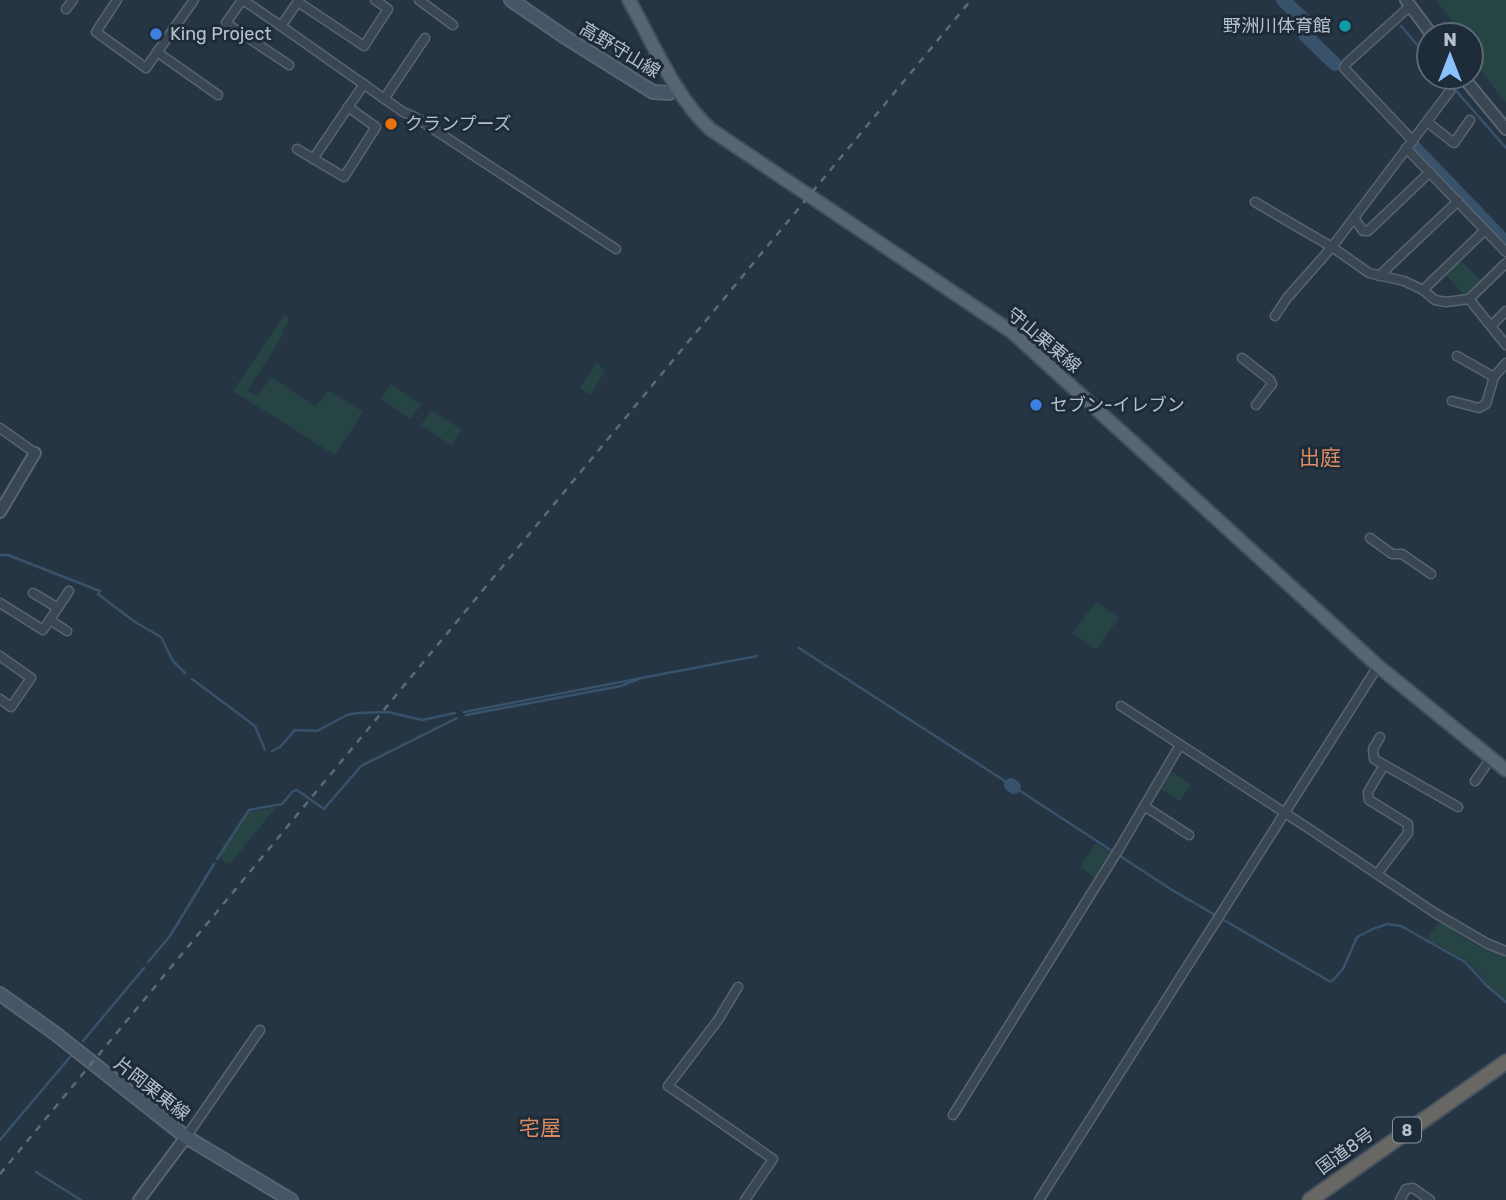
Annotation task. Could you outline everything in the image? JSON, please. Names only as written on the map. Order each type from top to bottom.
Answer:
[{"type":"highway","name":"国道8号","points":[[1310,1200],[1506,1062]]},
{"type":"main road","name":"高野守山線","points":[[511,0],[653,92],[669,93],[678,89]]},
{"type":"main road","name":"守山栗東線","points":[[629,0],[678,89],[695,114],[710,129],[1012,332],[1378,666],[1506,770]]},
{"type":"main road","name":"片岡栗東線","points":[[0,995],[56,1034],[186,1137],[291,1200]]},
{"type":"street","points":[[66,9],[73,0]]},
{"type":"street","points":[[117,0],[96,32],[146,68],[194,0]]},
{"type":"street","points":[[289,65],[226,23],[243,0],[384,99],[616,248]]},
{"type":"street","points":[[281,26],[299,1],[364,46],[388,9],[375,0]]},
{"type":"street","points":[[419,0],[453,25]]},
{"type":"street","points":[[1413,141],[1344,68],[1408,3],[1422,21]]},
{"type":"street","points":[[384,99],[425,38]]},
{"type":"street","points":[[157,52],[218,95]]},
{"type":"street","points":[[313,159],[364,84]]},
{"type":"street","points":[[1275,316],[1287,298],[1332,247],[1449,91]]},
{"type":"street","points":[[1475,91],[1506,129]]},
{"type":"street","points":[[296,149],[344,177],[376,127],[348,107]]},
{"type":"street","points":[[1427,122],[1454,143],[1471,120]]},
{"type":"street","points":[[1406,148],[1506,251]]},
{"type":"street","points":[[1354,218],[1363,231],[1368,231],[1430,172]]},
{"type":"street","points":[[1379,276],[1458,201]]},
{"type":"street","points":[[1255,202],[1332,247],[1360,268],[1379,276],[1404,281],[1423,290],[1435,300],[1446,302],[1469,299],[1506,263]]},
{"type":"street","points":[[1423,290],[1485,230]]},
{"type":"street","points":[[1469,299],[1506,345]]},
{"type":"street","points":[[1490,326],[1506,311]]},
{"type":"street","points":[[1457,356],[1494,377]]},
{"type":"street","points":[[1242,358],[1272,384],[1256,405]]},
{"type":"street","points":[[1452,401],[1479,408],[1486,404],[1494,377],[1506,363]]},
{"type":"street","points":[[0,428],[35,453],[2,505]]},
{"type":"street","points":[[1370,538],[1392,554],[1402,554],[1431,573]]},
{"type":"street","points":[[0,603],[43,631],[69,591]]},
{"type":"street","points":[[33,593],[58,608]]},
{"type":"street","points":[[51,620],[67,631]]},
{"type":"street","points":[[0,656],[31,678],[11,707],[0,699]]},
{"type":"street","points":[[1039,1200],[1378,666]]},
{"type":"street","points":[[1121,706],[1434,913],[1488,944],[1506,951]]},
{"type":"street","points":[[1380,737],[1373,750],[1374,759],[1458,807]]},
{"type":"street","points":[[953,1115],[1180,746]]},
{"type":"street","points":[[1475,781],[1491,758]]},
{"type":"street","points":[[1377,874],[1408,833],[1408,824],[1369,800],[1368,792],[1384,765]]},
{"type":"street","points":[[1144,806],[1189,835]]},
{"type":"street","points":[[738,987],[718,1020],[668,1086],[773,1159],[745,1200]]},
{"type":"street","points":[[139,1200],[260,1030]]},
{"type":"street","points":[[1400,1200],[1406,1189],[1413,1188],[1430,1200]]},
{"type":"green space","points":[[1436,0],[1506,0],[1506,102],[1485,75],[1485,21],[1452,21]]},
{"type":"green space","points":[[1459,258],[1483,283],[1468,296],[1463,295],[1444,272]]},
{"type":"green space","points":[[284,315],[290,319],[282,331],[284,333],[247,391],[258,396],[271,377],[316,407],[328,390],[363,412],[335,455],[233,391]]},
{"type":"green space","points":[[596,363],[606,370],[590,395],[580,388]]},
{"type":"green space","points":[[391,384],[421,404],[411,419],[381,399]]},
{"type":"green space","points":[[431,410],[462,430],[451,445],[421,425]]},
{"type":"green space","points":[[1096,602],[1119,618],[1096,650],[1072,633]]},
{"type":"green space","points":[[1169,770],[1191,784],[1180,801],[1159,788]]},
{"type":"green space","points":[[276,807],[230,864],[219,858],[249,812]]},
{"type":"green space","points":[[1096,843],[1111,853],[1096,879],[1080,867]]},
{"type":"green space","points":[[1438,923],[1480,947],[1506,957],[1506,1000],[1490,987],[1469,962],[1427,939]]},
{"type":"waterway","points":[[1283,0],[1305,21],[1305,35],[1335,64]]},
{"type":"waterway","points":[[1401,26],[1415,42]]},
{"type":"waterway","points":[[1456,91],[1506,148]]},
{"type":"waterway","points":[[1415,148],[1506,243]]},
{"type":"waterway","points":[[0,555],[8,555],[100,591],[98,594],[135,622],[161,637],[173,661],[185,673]]},
{"type":"waterway","points":[[799,648],[1011,785]]},
{"type":"waterway","points":[[464,712],[757,656]]},
{"type":"waterway","points":[[466,715],[621,686],[641,678]]},
{"type":"waterway","points":[[192,679],[255,726],[265,750]]},
{"type":"waterway","points":[[272,751],[280,747],[295,730],[317,731],[347,715],[388,712],[422,720],[455,713]]},
{"type":"waterway","points":[[217,859],[249,810],[282,804],[297,790],[324,809],[361,766],[457,718]]},
{"type":"waterway","points":[[1014,787],[1172,890],[1329,981],[1343,969],[1357,937],[1388,924],[1401,926],[1465,962],[1506,1002]]},
{"type":"waterway","points":[[148,962],[170,936],[214,864]]},
{"type":"waterway","points":[[83,1041],[144,968]]},
{"type":"waterway","points":[[0,1140],[70,1057]]},
{"type":"waterway","points":[[36,1172],[81,1200]]},
{"type":"railway","points":[[0,1174],[971,0]]},
{"type":"place","name":"野洲川体育館","points":[[1345,26]]},
{"type":"place","name":"King Project","points":[[156,34]]},
{"type":"place","name":"クランプーズ","points":[[391,124]]},
{"type":"place","name":"セブン-イレブン","points":[[1036,405]]},
{"type":"district","name":"出庭","points":[[1320,457]]},
{"type":"district","name":"宅屋","points":[[540,1127]]}]
